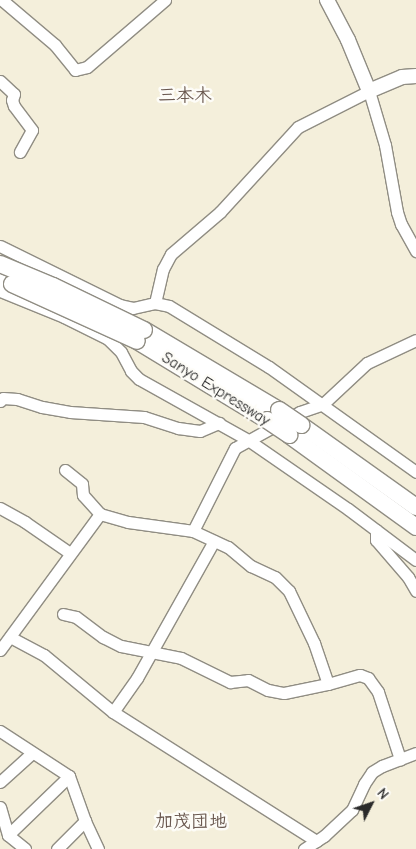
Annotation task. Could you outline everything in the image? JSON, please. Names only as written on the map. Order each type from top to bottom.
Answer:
[{"type":"highway","name":"Sanyo Expressway","points":[[0,264],[53,286],[140,336],[273,415],[416,507]]},
{"type":"highway","name":"Sanyo Expressway","points":[[3,283],[140,336]]},
{"type":"highway","name":"Sanyo Expressway","points":[[295,430],[416,527]]},
{"type":"main road","points":[[327,0],[371,90],[402,77],[416,76]]},
{"type":"street","points":[[2,0],[55,45],[75,70],[87,67],[165,0]]},
{"type":"street","points":[[0,81],[14,94],[12,100],[14,106],[32,130],[20,152]]},
{"type":"street","points":[[121,352],[152,304],[163,269],[170,254],[220,212],[298,127],[371,90],[385,145],[401,224],[416,251]]},
{"type":"street","points":[[0,246],[36,262],[120,305],[139,308],[152,304],[168,306],[215,333],[323,404],[416,472]]},
{"type":"street","points":[[3,283],[36,305],[108,339],[121,352],[131,371],[139,379],[248,440],[416,560]]},
{"type":"street","points":[[193,531],[235,448],[300,412],[323,404],[367,363],[416,340]]},
{"type":"street","points":[[0,401],[2,398],[18,399],[42,407],[70,412],[144,417],[178,428],[200,431],[219,423]]},
{"type":"street","points":[[65,470],[82,484],[83,495],[100,514],[128,522],[193,531],[228,547],[251,566],[275,577],[289,591],[314,643],[328,684]]},
{"type":"street","points":[[0,508],[25,522],[70,553]]},
{"type":"street","points":[[1,648],[100,514]]},
{"type":"street","points":[[376,530],[376,540],[408,577],[416,591]]},
{"type":"street","points":[[113,712],[152,652],[214,541]]},
{"type":"street","points":[[63,614],[76,617],[112,642],[181,658],[230,682],[248,680],[275,693],[292,693],[360,675],[368,678],[378,692],[400,759]]},
{"type":"street","points":[[10,637],[44,655],[113,712],[316,841]]},
{"type":"street","points":[[0,731],[69,776],[85,821],[98,849]]},
{"type":"street","points":[[0,782],[32,753]]},
{"type":"street","points":[[304,849],[352,810],[372,772],[416,753]]},
{"type":"street","points":[[8,835],[69,776]]},
{"type":"street","points":[[0,807],[8,835],[25,849]]},
{"type":"street","points":[[57,849],[85,821]]},
{"type":"district","name":"三本木","points":[[185,96]]},
{"type":"district","name":"加茂団地","points":[[191,822]]}]
